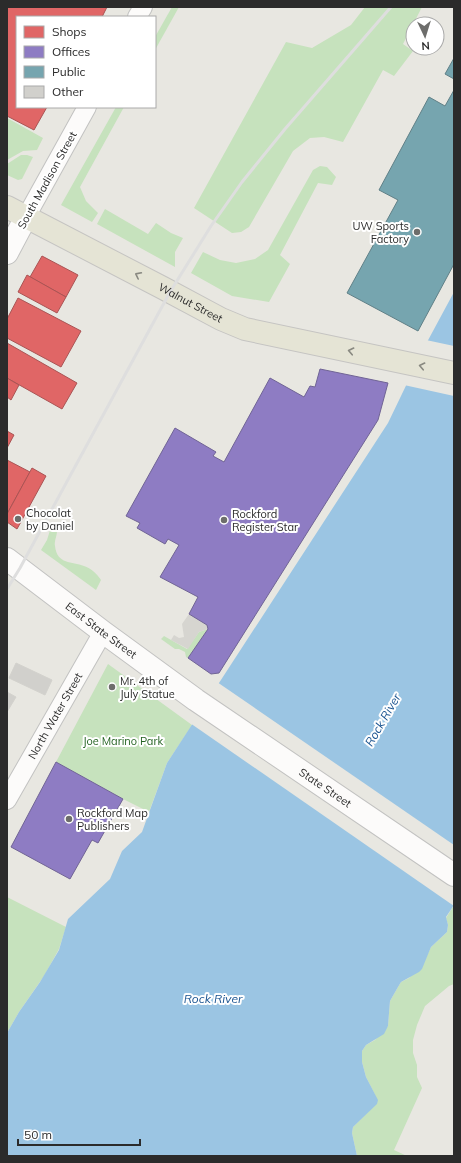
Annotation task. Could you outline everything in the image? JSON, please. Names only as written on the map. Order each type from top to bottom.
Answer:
[{"type":"main road","name":"Walnut Street","points":[[7,207],[221,319],[245,329],[454,373]]},
{"type":"main road","name":"South Madison Street","points":[[7,253],[26,217]]},
{"type":"main road","name":"East State Street","points":[[7,559],[196,700]]},
{"type":"main road","name":"State Street","points":[[196,700],[454,875]]},
{"type":"street","points":[[138,16],[143,7]]},
{"type":"street","name":"South Madison Street","points":[[26,217],[86,108]]},
{"type":"street","name":"North Water Street","points":[[7,800],[104,632]]},
{"type":"green space","points":[[172,7],[179,7],[156,48],[156,35]]},
{"type":"green space","points":[[365,7],[422,7],[417,16],[405,16],[405,40],[403,44],[405,45],[405,56],[409,56],[394,76],[383,70],[343,142],[324,137],[310,138],[293,151],[249,227],[241,232],[232,233],[194,208],[286,42],[312,48],[351,25]]},
{"type":"green space","points":[[115,108],[123,108],[80,187],[86,201],[98,213],[92,222],[61,205]]},
{"type":"green space","points":[[7,118],[43,138],[37,150],[23,151],[7,160]]},
{"type":"green space","points":[[21,155],[33,157],[22,179],[18,180],[7,175],[7,164]]},
{"type":"green space","points":[[320,166],[327,167],[336,177],[332,185],[318,183],[280,255],[290,264],[269,302],[232,296],[191,273],[203,252],[220,260],[236,263],[255,259],[268,250],[313,170]]},
{"type":"green space","points":[[105,209],[148,234],[156,223],[171,233],[183,238],[175,252],[175,267],[97,224]]},
{"type":"green space","points":[[51,527],[57,531],[55,544],[56,552],[62,559],[87,567],[94,572],[101,580],[96,590],[41,550],[47,540]]},
{"type":"green space","points":[[208,629],[188,658],[186,657],[185,652],[175,649],[161,639],[164,636],[187,649],[199,632]]},
{"type":"green space","name":"Joe Marino Park","points":[[108,664],[192,725],[167,763],[149,812],[56,762]]},
{"type":"green space","points":[[7,897],[66,927],[59,949],[44,976],[19,1012],[7,1033]]},
{"type":"green space","points":[[454,905],[454,984],[449,986],[425,1006],[417,1025],[413,1040],[413,1053],[417,1065],[417,1077],[422,1088],[394,1150],[407,1156],[357,1156],[352,1133],[353,1127],[376,1104],[375,1095],[366,1077],[362,1062],[362,1051],[366,1045],[375,1040],[388,1026],[390,1001],[401,982],[409,978],[425,960],[431,947],[447,932],[448,925],[446,918]]},
{"type":"shaded area","points":[[189,614],[207,625],[208,629],[199,632],[188,649],[171,640],[174,635],[179,638],[184,637],[182,624]]},
{"type":"water","name":"Rock River","points":[[454,292],[454,905],[446,917],[448,925],[447,932],[431,947],[422,969],[401,982],[390,1001],[388,1026],[384,1034],[366,1045],[362,1051],[362,1062],[366,1077],[378,1100],[377,1104],[353,1127],[352,1133],[357,1156],[7,1156],[7,1033],[59,950],[68,919],[110,879],[122,851],[142,832],[167,763],[388,423],[426,344]]},
{"type":"pier","points":[[426,340],[454,346],[454,396],[404,385]]},
{"type":"pier","points":[[217,682],[454,845],[454,906],[190,723]]},
{"type":"building: Shops","points":[[7,7],[107,7],[102,16],[16,16],[16,108],[46,108],[34,130],[7,116]]},
{"type":"building: Shops","points":[[42,256],[78,275],[66,297],[30,277]]},
{"type":"building: Shops","points":[[27,275],[66,297],[57,313],[18,292]]},
{"type":"building: Shops","points":[[18,298],[81,331],[61,367],[7,338],[7,319]]},
{"type":"building: Shops","points":[[7,343],[77,383],[62,409],[7,378]]},
{"type":"building: Shops","points":[[7,378],[19,385],[11,400],[7,397]]},
{"type":"building: Shops","points":[[7,431],[14,435],[7,448]]},
{"type":"building: Shops","points":[[7,460],[30,472],[7,514]]},
{"type":"building: Shops","points":[[32,468],[46,476],[17,529],[7,522],[7,514]]},
{"type":"building: Offices","name":"Rockford Register Star","points":[[320,369],[388,383],[378,420],[219,673],[211,674],[188,658],[208,629],[207,625],[189,614],[198,597],[160,577],[179,545],[168,539],[165,544],[137,528],[140,523],[126,516],[175,428],[216,452],[213,456],[224,462],[270,378],[304,397],[310,386],[315,387]]},
{"type":"building: Offices","name":"Rockford Map Publishers","points":[[56,762],[123,799],[98,843],[92,840],[70,879],[11,847]]},
{"type":"building: Public","points":[[454,58],[454,79],[445,74]]},
{"type":"building: Public","name":"UW Sports Factory","points":[[454,90],[454,264],[418,331],[347,293],[398,200],[379,190],[429,97],[445,106]]},
{"type":"building: Other","points":[[16,663],[52,680],[45,695],[9,678]]},
{"type":"building: Other","points":[[7,692],[16,697],[7,712]]},
{"type":"railway","points":[[7,589],[20,568],[170,292],[211,226],[242,182],[285,129],[391,7]]},
{"type":"place","name":"UW Sports Factory","points":[[417,232]]},
{"type":"place","name":"Chocolat by Daniel","points":[[18,519]]},
{"type":"place","name":"Rockford Register Star","points":[[224,520]]},
{"type":"place","name":"Mr. 4th of July Statue","points":[[112,687]]},
{"type":"place","name":"Rockford Map Publishers","points":[[69,819]]}]
